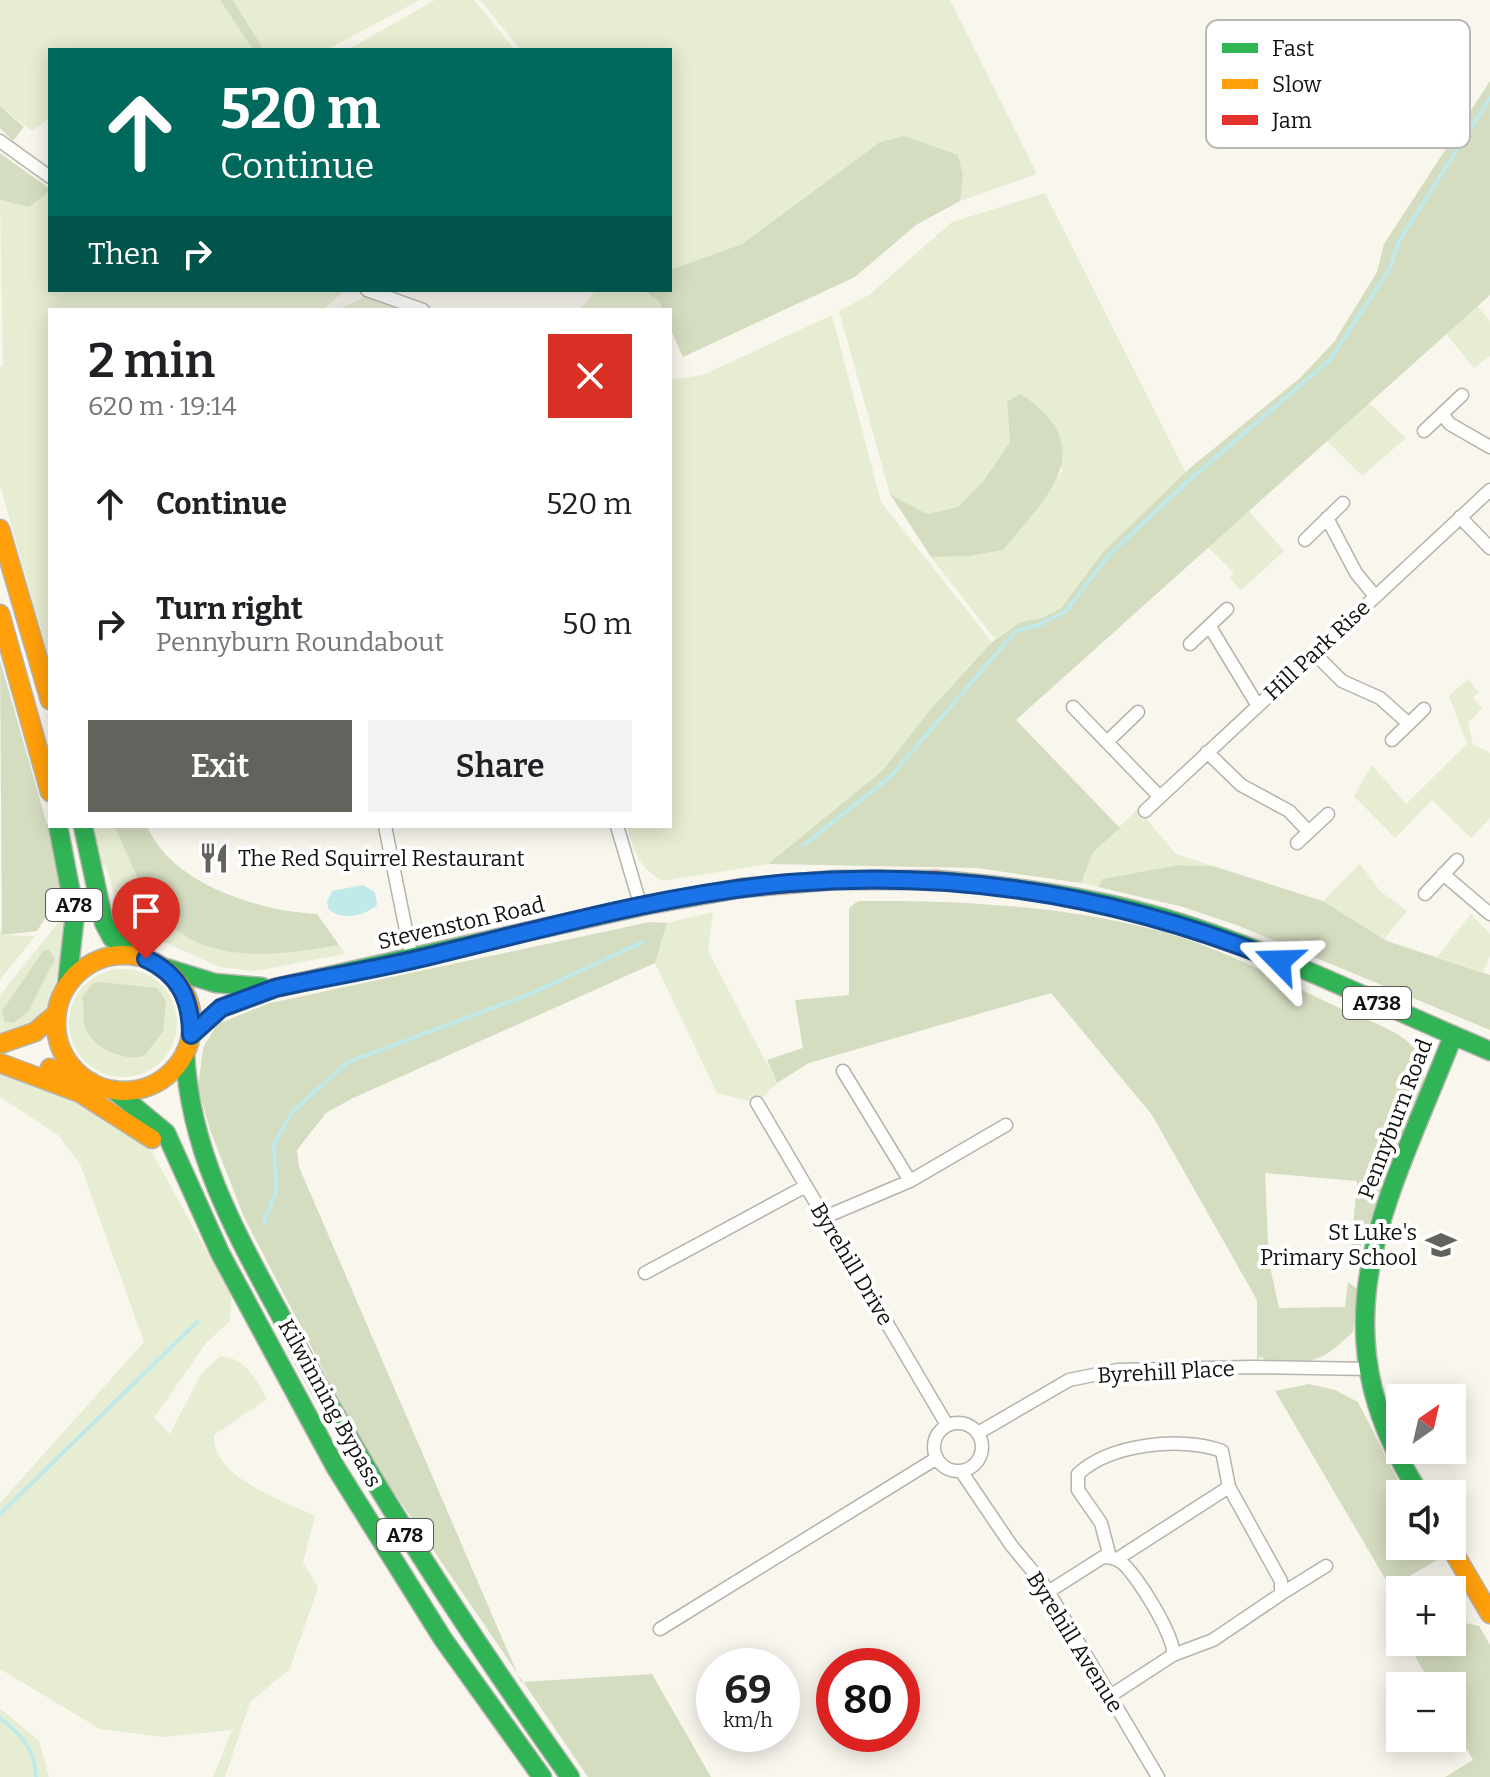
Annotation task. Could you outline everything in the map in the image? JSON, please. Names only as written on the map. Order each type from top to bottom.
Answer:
[{"type":"main road","points":[[0,529],[48,693]]},
{"type":"main road","points":[[0,614],[48,785]]},
{"type":"main road","name":"A78","points":[[58,828],[75,914],[67,985],[56,1014],[57,1037],[65,1057],[91,1082],[114,1090],[153,1084],[177,1065],[188,1044],[191,1013],[186,995],[174,977],[160,965],[135,956],[112,938],[104,923],[83,828]]},
{"type":"main road","name":"Stevenston Road","points":[[275,988],[641,907],[791,883],[974,883],[1029,889],[1097,902],[1178,923],[1234,943],[1490,1051]]},
{"type":"main road","name":"A78","points":[[67,985],[97,960],[135,956]]},
{"type":"main road","name":"A738","points":[[160,965],[215,983],[275,988]]},
{"type":"main road","name":"A738","points":[[188,1044],[221,1008],[275,988]]},
{"type":"main road","points":[[0,1044],[35,1032],[56,1014]]},
{"type":"main road","name":"Pennyburn Road","points":[[1412,1480],[1390,1443],[1370,1369],[1364,1328],[1368,1262],[1453,1036]]},
{"type":"main road","name":"Kilwinning Bypass","points":[[188,1044],[186,1101],[222,1203],[262,1280],[360,1463],[467,1634],[570,1777]]},
{"type":"main road","points":[[0,1062],[30,1062],[91,1082]]},
{"type":"main road","points":[[0,1062],[46,1077],[129,1121],[150,1136],[188,1180]]},
{"type":"main road","name":"Kilwinning Bypass","points":[[114,1090],[166,1133],[220,1253],[336,1468],[443,1639],[542,1777]]},
{"type":"main road","points":[[1458,1560],[1490,1614]]},
{"type":"street","points":[[0,141],[48,176]]},
{"type":"street","points":[[373,292],[417,308]]},
{"type":"street","points":[[1424,431],[1462,395]]},
{"type":"street","points":[[1442,414],[1450,424],[1490,447]]},
{"type":"street","name":"Hill Park Rise","points":[[1145,811],[1490,490]]},
{"type":"street","points":[[1305,540],[1343,503]]},
{"type":"street","points":[[1460,517],[1490,548]]},
{"type":"street","points":[[1327,518],[1356,573],[1375,596]]},
{"type":"street","points":[[1190,644],[1227,609]]},
{"type":"street","points":[[1210,627],[1258,706]]},
{"type":"street","points":[[1314,653],[1342,681],[1380,698],[1409,724]]},
{"type":"street","points":[[1073,707],[1159,796]]},
{"type":"street","points":[[1392,740],[1424,709]]},
{"type":"street","points":[[1107,742],[1138,712]]},
{"type":"street","points":[[1207,752],[1241,785],[1281,806],[1309,832]]},
{"type":"street","points":[[1297,843],[1328,814]]},
{"type":"street","points":[[385,828],[412,960]]},
{"type":"street","points":[[618,828],[641,907]]},
{"type":"street","points":[[1425,894],[1457,860]]},
{"type":"street","points":[[1443,874],[1490,914]]},
{"type":"street","points":[[843,1071],[910,1181]]},
{"type":"street","name":"Byrehill Drive","points":[[757,1103],[947,1425]]},
{"type":"street","points":[[825,1217],[910,1181],[1006,1125]]},
{"type":"street","points":[[645,1273],[806,1186]]},
{"type":"street","name":"Byrehill Place","points":[[978,1433],[1069,1380],[1118,1370],[1370,1369]]},
{"type":"street","points":[[965,1423],[978,1433],[981,1440],[980,1456],[976,1463],[961,1471],[949,1469],[937,1458],[934,1441],[947,1425],[965,1423]]},
{"type":"street","points":[[1173,1655],[1174,1648],[1161,1621],[1138,1583],[1113,1558],[1101,1523],[1078,1490],[1078,1474],[1089,1465],[1127,1448],[1201,1447],[1222,1451],[1229,1487],[1281,1581],[1281,1594]]},
{"type":"street","points":[[660,1629],[937,1458]]},
{"type":"street","name":"Byrehill Avenue","points":[[961,1471],[1011,1545],[1048,1592],[1158,1777]]},
{"type":"street","points":[[1048,1592],[1113,1558],[1229,1487]]},
{"type":"street","points":[[1110,1696],[1173,1655],[1223,1634],[1326,1566]]},
{"type":"green space","points":[[0,0],[220,0],[252,48],[48,48],[48,119],[32,131],[0,106]]},
{"type":"green space","points":[[220,0],[233,0],[263,48],[252,48]]},
{"type":"green space","points":[[233,0],[420,0],[330,48],[263,48]]},
{"type":"green space","points":[[435,0],[474,0],[513,48],[351,48]]},
{"type":"green space","points":[[480,0],[950,0],[1037,174],[960,201],[963,176],[904,136],[880,142],[742,244],[672,269],[672,48],[519,48]]},
{"type":"green space","points":[[1490,81],[1490,295],[1016,720],[1120,828],[1093,852],[1081,883],[977,868],[768,864],[883,770],[929,711],[992,642],[1020,622],[1042,618],[1061,608],[1103,552],[1190,468],[1300,378],[1334,342],[1377,272],[1384,244],[1446,148],[1470,148],[1470,112]]},
{"type":"green space","points":[[0,106],[24,127],[13,141],[0,128]]},
{"type":"green space","points":[[904,136],[958,155],[963,176],[960,201],[916,225],[855,277],[683,357],[672,332],[672,308],[661,308],[659,302],[646,292],[672,292],[672,269],[742,244],[880,142]]},
{"type":"green space","points":[[0,153],[48,188],[48,193],[29,207],[0,200]]},
{"type":"green space","points":[[48,193],[48,292],[343,292],[325,308],[48,308],[48,655],[0,485],[0,367],[3,367],[0,200],[29,207]]},
{"type":"green space","points":[[1045,193],[1186,473],[1103,552],[1061,608],[1042,618],[1020,622],[995,639],[931,557],[971,556],[1003,550],[1063,470],[1007,401],[1010,442],[984,480],[958,507],[927,514],[890,494],[839,311],[869,295],[952,222]]},
{"type":"green space","points":[[594,292],[642,292],[650,295],[661,308],[581,308]]},
{"type":"green space","points":[[365,297],[395,308],[341,308]]},
{"type":"green space","points":[[1477,306],[1490,321],[1490,356],[1474,368],[1446,334]]},
{"type":"green space","points":[[832,315],[881,502],[992,642],[929,711],[883,770],[768,864],[663,881],[638,858],[628,828],[672,828],[672,380],[703,375]]},
{"type":"green space","points":[[1021,394],[1045,414],[1059,434],[1063,453],[1050,491],[1003,550],[971,556],[931,557],[890,494],[927,514],[958,507],[984,480],[1010,442],[1007,401]]},
{"type":"green space","points":[[1369,403],[1406,438],[1362,476],[1327,441]]},
{"type":"green space","points":[[1249,511],[1284,551],[1241,590],[1230,578],[1234,573],[1208,547]]},
{"type":"green space","points":[[0,660],[57,859],[62,891],[37,931],[2,935]]},
{"type":"green space","points":[[1468,679],[1479,692],[1473,698],[1482,708],[1468,723],[1473,744],[1490,753],[1490,818],[1471,838],[1432,800],[1395,838],[1354,796],[1372,765],[1406,804],[1467,744],[1449,696]]},
{"type":"green space","points":[[1138,809],[1176,854],[1213,866],[1178,865],[1102,879],[1098,887],[1081,883],[1093,852]]},
{"type":"green space","points":[[94,828],[115,828],[155,909],[173,927],[194,940],[216,948],[266,953],[339,945],[345,954],[255,971],[219,967],[142,932],[117,906],[106,865],[101,865]]},
{"type":"green space","points":[[115,828],[148,828],[159,847],[176,864],[220,891],[270,907],[317,914],[339,945],[266,954],[216,949],[194,941],[173,928],[155,909]]},
{"type":"green space","points":[[1360,864],[1380,891],[1407,911],[1384,939],[1323,901]]},
{"type":"green space","points":[[1178,865],[1213,866],[1323,901],[1387,941],[1490,975],[1490,1030],[1239,926],[1183,907],[1098,887],[1102,879]]},
{"type":"green space","points":[[858,901],[1040,909],[1148,928],[1223,953],[1392,1031],[1414,1047],[1424,1069],[1416,1112],[1356,1263],[1350,1263],[1357,1181],[1265,1173],[1269,1262],[1279,1308],[1345,1307],[1348,1282],[1357,1289],[1353,1332],[1330,1352],[1315,1359],[1285,1362],[1260,1357],[1257,1360],[1257,1300],[1152,1115],[1051,993],[809,1063],[777,1083],[767,1060],[803,1048],[795,1000],[849,995],[849,908]]},
{"type":"green space","points":[[713,912],[708,951],[777,1083],[757,1103],[717,1093],[655,963],[667,923]]},
{"type":"green space","points":[[65,914],[58,971],[43,1013],[35,1022],[0,1036],[0,995]]},
{"type":"green space","points":[[1471,914],[1490,934],[1490,956],[1483,972],[1437,957]]},
{"type":"green space","points":[[650,922],[667,923],[655,963],[351,1099],[326,1113],[297,1150],[299,1167],[517,1673],[363,1447],[244,1217],[210,1130],[198,1087],[203,1048],[217,1024],[270,1003]]},
{"type":"green space","points":[[0,928],[3,935],[35,936],[0,980]]},
{"type":"green space","points":[[49,950],[55,959],[28,1012],[13,1023],[5,1022],[2,1011],[43,951]]},
{"type":"green space","points":[[123,969],[144,973],[161,985],[173,1002],[177,1023],[173,1044],[161,1061],[144,1073],[123,1077],[102,1073],[85,1061],[73,1044],[69,1023],[73,1002],[85,985],[102,973]]},
{"type":"green space","points":[[100,982],[157,988],[166,1001],[163,1032],[144,1056],[117,1055],[100,1046],[87,1032],[82,998],[92,984]]},
{"type":"green space","points":[[0,1070],[52,1086],[150,1149],[231,1295],[230,1321],[206,1343],[154,1418],[170,1434],[201,1374],[220,1356],[237,1361],[249,1370],[267,1399],[214,1435],[216,1450],[236,1475],[251,1485],[315,1516],[303,1563],[318,1587],[290,1669],[250,1702],[225,1777],[213,1777],[232,1730],[163,1737],[100,1729],[0,1669],[0,1503],[144,1342],[80,1164],[58,1135],[0,1097]]},
{"type":"green space","points":[[1309,1384],[1335,1390],[1358,1402],[1386,1457],[1386,1464],[1390,1464],[1398,1480],[1386,1480],[1386,1560],[1437,1560],[1409,1576],[1386,1576],[1386,1580],[1275,1391]]},
{"type":"green space","points":[[1466,1623],[1479,1626],[1490,1645],[1490,1777],[1445,1777],[1473,1760],[1466,1747],[1466,1672],[1424,1672],[1415,1656],[1466,1656]]},
{"type":"green space","points":[[652,1674],[711,1777],[588,1777],[523,1682]]},
{"type":"green space","points":[[0,1708],[39,1741],[49,1777],[0,1777]]},
{"type":"water","points":[[363,885],[375,892],[377,905],[353,916],[329,910],[327,902],[332,891]]},
{"type":"waterway","points":[[1470,129],[1490,98]]},
{"type":"waterway","points":[[804,845],[890,777],[1016,631],[1041,624],[1066,611],[1108,556],[1187,482],[1330,360],[1390,268],[1399,241],[1458,148]]},
{"type":"waterway","points":[[264,1222],[276,1192],[274,1144],[293,1111],[348,1062],[530,994],[643,942]]},
{"type":"waterway","points":[[0,1514],[197,1322]]},
{"type":"waterway","points":[[0,1718],[26,1743],[33,1758],[36,1777]]},
{"type":"traffic: fast","points":[[58,828],[75,914],[67,985]]},
{"type":"traffic: fast","points":[[83,828],[104,923],[112,938],[135,956]]},
{"type":"traffic: fast","points":[[936,880],[1051,893],[1164,918],[1247,946],[1490,1051]]},
{"type":"traffic: fast","points":[[191,1035],[221,1008],[275,988],[647,905],[742,888]]},
{"type":"traffic: fast","points":[[166,968],[215,983],[262,987]]},
{"type":"traffic: fast","points":[[1413,1480],[1387,1432],[1370,1374],[1365,1318],[1371,1264],[1385,1209],[1453,1036]]},
{"type":"traffic: fast","points":[[185,1053],[189,1091],[208,1164],[254,1266],[388,1504],[458,1614],[570,1777]]},
{"type":"traffic: fast","points":[[114,1090],[166,1133],[220,1253],[336,1468],[443,1639],[542,1777]]},
{"type":"traffic: slow","points":[[0,529],[48,693]]},
{"type":"traffic: slow","points":[[0,614],[48,785]]},
{"type":"traffic: slow","points":[[124,955],[150,961],[172,975],[186,997],[192,1023],[186,1049],[172,1071],[150,1085],[124,1091],[98,1085],[76,1071],[62,1049],[56,1023],[62,997],[76,975],[98,961],[124,955]]},
{"type":"traffic: slow","points":[[0,1044],[35,1032],[56,1014]]},
{"type":"traffic: slow","points":[[0,1063],[80,1093],[152,1139]]},
{"type":"traffic: slow","points":[[50,1068],[91,1082]]},
{"type":"traffic: slow","points":[[1458,1560],[1490,1614]]},
{"type":"traffic: jam","points":[[742,888],[835,880],[936,880]]},
{"type":"place","name":"The Red Squirrel Restaurant","points":[[214,858]]},
{"type":"place","name":"St Luke's Primary School","points":[[1441,1245]]},
{"type":"route","points":[[146,959],[166,969],[186,995],[191,1013],[191,1035],[201,1022],[221,1008],[275,988],[700,895],[791,883],[867,880],[974,883],[1029,889],[1097,902],[1164,918],[1279,961]]}]
